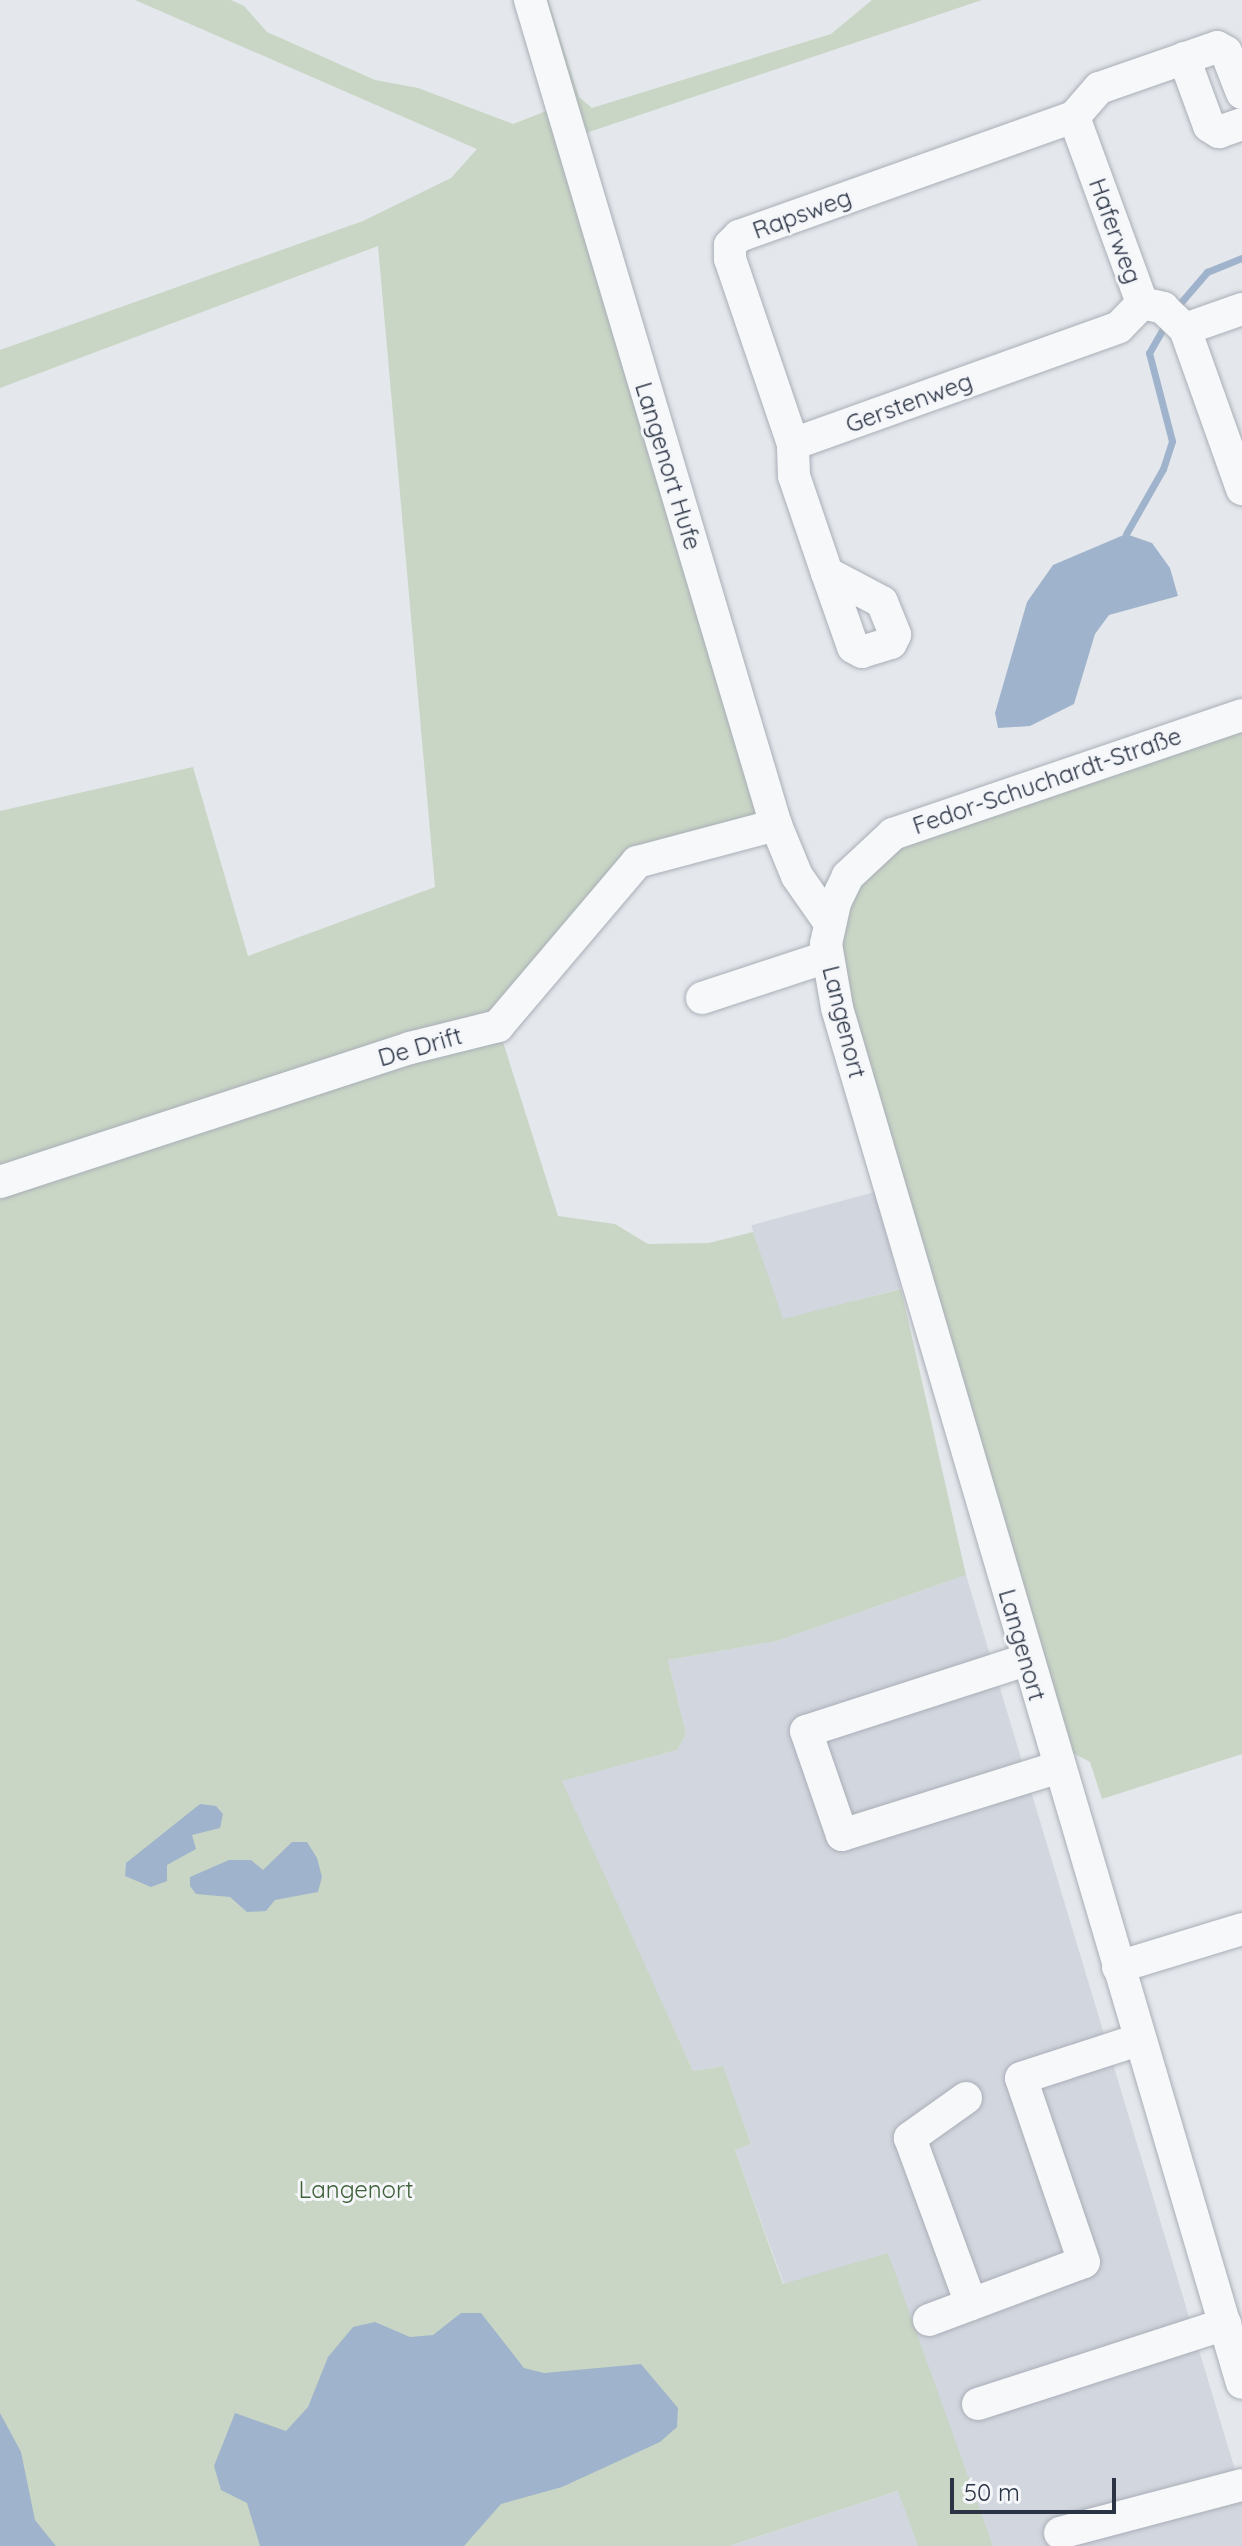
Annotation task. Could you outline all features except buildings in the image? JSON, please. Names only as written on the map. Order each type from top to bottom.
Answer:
[{"type":"street","name":"Langenort Hufe","points":[[530,0],[776,825],[797,876],[832,912]]},
{"type":"street","points":[[1074,117],[1099,88],[1217,47],[1226,52],[1242,93]]},
{"type":"street","points":[[1184,58],[1209,126],[1219,132],[1242,124]]},
{"type":"street","name":"Haferweg","points":[[1074,117],[1142,303],[1163,308],[1185,329]]},
{"type":"street","name":"Rapsweg","points":[[793,444],[730,259],[730,245],[739,236],[1074,117]]},
{"type":"street","name":"Gerstenweg","points":[[793,444],[1119,327],[1133,318],[1142,303]]},
{"type":"street","points":[[1242,309],[1185,329],[1242,489]]},
{"type":"street","points":[[793,444],[794,476],[827,573]]},
{"type":"street","name":"Fedor-Schuchardt-Straße","points":[[832,912],[848,876],[893,834],[1242,715]]},
{"type":"street","name":"De Drift","points":[[0,1182],[410,1048],[498,1026],[637,862],[776,825]]},
{"type":"street","name":"Langenort","points":[[832,912],[827,957],[837,1008],[1026,1660],[1242,2383]]},
{"type":"street","points":[[702,998],[827,957]]},
{"type":"street","points":[[1026,1660],[806,1731],[842,1835],[1059,1767]]},
{"type":"street","points":[[1118,1967],[1242,1929]]},
{"type":"street","points":[[929,2320],[1084,2262],[1021,2078],[1138,2040]]},
{"type":"street","points":[[966,2098],[910,2138],[971,2304]]},
{"type":"street","points":[[978,2404],[1225,2324]]},
{"type":"street","points":[[1060,2533],[1242,2485]]},
{"type":"shaded area","points":[[875,1192],[901,1289],[777,1322],[751,1225]]},
{"type":"shaded area","points":[[966,1575],[1242,2493],[1242,2546],[993,2546],[964,2467],[784,2284],[735,2150],[751,2144],[722,2066],[693,2071],[561,1781],[677,1750],[686,1734],[668,1660],[777,1641]]},
{"type":"shaded area","points":[[899,2491],[918,2546],[729,2546]]},
{"type":"green space","name":"Langenort","points":[[135,0],[231,0],[244,6],[267,32],[375,80],[418,88],[513,124],[549,110],[515,0],[548,0],[579,97],[592,108],[831,34],[872,0],[982,0],[580,135],[784,828],[644,867],[498,1026],[558,1216],[615,1224],[648,1244],[709,1243],[753,1232],[783,1319],[901,1289],[966,1575],[777,1641],[668,1660],[686,1734],[677,1750],[562,1781],[693,2071],[723,2066],[751,2144],[735,2150],[783,2284],[888,2253],[993,2546],[918,2546],[898,2491],[729,2546],[0,2546],[0,811],[193,767],[248,956],[435,887],[378,246],[0,388],[0,350],[363,221],[451,178],[477,149]]},
{"type":"green space","points":[[1242,730],[1242,1754],[1102,1799],[1090,1762],[1071,1752],[839,967],[842,921],[853,890],[878,863],[916,837]]},
{"type":"water","points":[[1126,534],[1152,543],[1170,568],[1178,596],[1109,615],[1095,634],[1074,704],[1030,726],[998,728],[995,713],[1027,602],[1053,565]]},
{"type":"water","points":[[200,1804],[216,1806],[223,1814],[220,1828],[192,1835],[196,1849],[167,1865],[167,1881],[151,1887],[125,1876],[126,1863]]},
{"type":"water","points":[[292,1842],[307,1842],[317,1858],[322,1877],[318,1892],[275,1900],[266,1911],[247,1912],[230,1897],[196,1894],[190,1886],[190,1877],[229,1860],[251,1860],[263,1870]]},
{"type":"water","points":[[461,2313],[481,2313],[524,2368],[544,2373],[641,2364],[678,2408],[677,2427],[660,2442],[562,2487],[501,2504],[464,2546],[260,2546],[247,2503],[221,2490],[214,2466],[235,2413],[286,2431],[308,2407],[328,2357],[353,2327],[375,2322],[410,2337],[433,2335]]},
{"type":"water","points":[[0,2413],[21,2452],[35,2520],[56,2546],[0,2546]]},
{"type":"waterway","points":[[1176,308],[1207,272],[1242,258]]},
{"type":"waterway","points":[[1126,534],[1163,469],[1172,441],[1149,353],[1167,322]]}]
